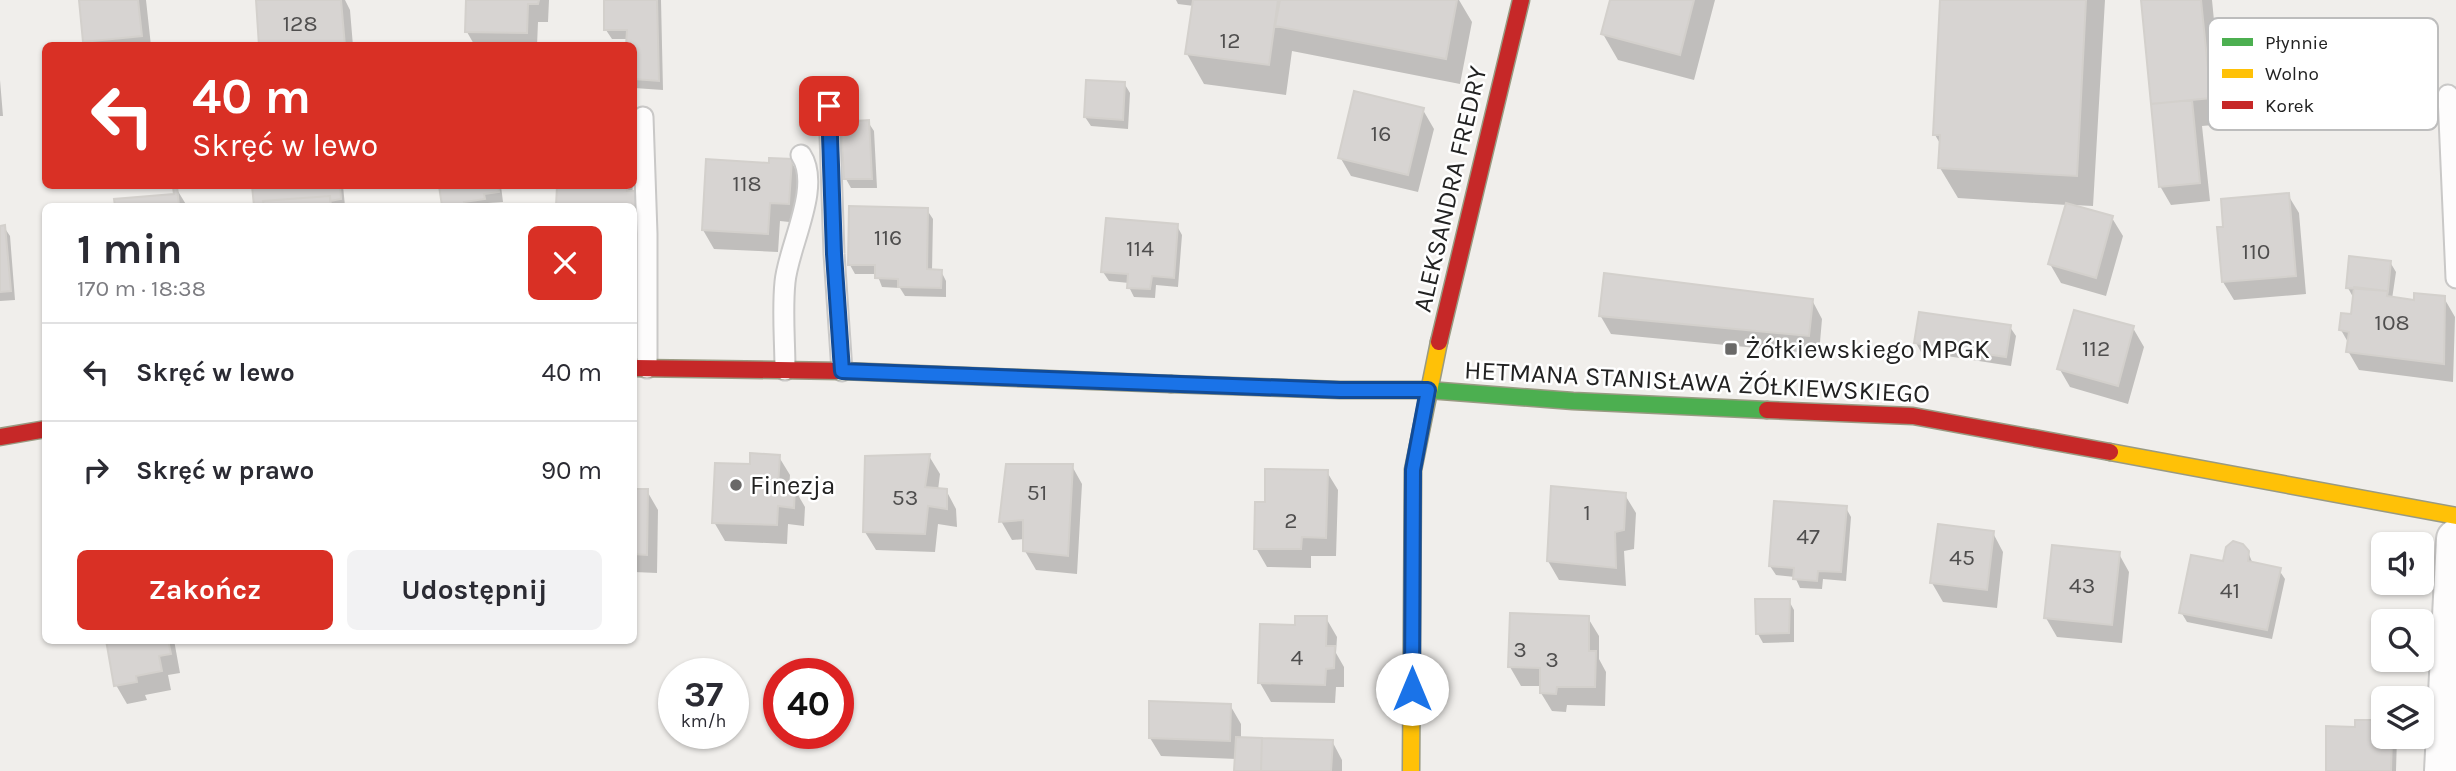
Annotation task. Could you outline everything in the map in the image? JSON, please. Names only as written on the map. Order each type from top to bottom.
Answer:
[{"type":"street","name":"ALEKSANDRA FREDRY","points":[[1411,771],[1413,470],[1428,390],[1521,0]]},
{"type":"street","name":"HETMANA STANISŁAWA ŻÓŁKIEWSKIEGO","points":[[640,368],[842,371],[1340,390],[1428,390],[1573,401],[1913,416],[2456,516]]},
{"type":"street","points":[[0,438],[42,430]]},
{"type":"street","points":[[2444,771],[2456,539]]},
{"type":"lane","points":[[2448,95],[2456,278]]},
{"type":"lane","points":[[829,106],[834,254],[842,371]]},
{"type":"lane","points":[[640,368],[647,234],[643,117]]},
{"type":"lane","points":[[785,370],[785,281],[805,205],[808,166],[801,155]]},
{"type":"building","points":[[79,0],[138,0],[142,36],[83,42]]},
{"type":"building","points":[[256,0],[341,0],[345,42],[259,42]]},
{"type":"building","points":[[466,0],[539,0],[538,4],[528,4],[527,33],[465,32]]},
{"type":"building","points":[[604,0],[657,0],[659,81],[637,79],[637,42],[626,42],[627,30],[604,30]]},
{"type":"building","points":[[1193,0],[1278,0],[1269,65],[1185,54]]},
{"type":"building","points":[[1280,0],[1457,0],[1446,59],[1275,26]]},
{"type":"building","points":[[1610,0],[1694,0],[1680,55],[1601,34]]},
{"type":"building","points":[[1940,0],[2086,0],[2077,176],[1938,168],[1940,135],[1933,135]]},
{"type":"building","points":[[2141,0],[2201,0],[2208,69],[2208,98],[2151,104]]},
{"type":"building","points":[[1086,80],[1125,82],[1123,120],[1084,117]]},
{"type":"building","points":[[1354,91],[1424,108],[1408,175],[1338,158]]},
{"type":"building","points":[[2192,100],[2200,183],[2159,187],[2151,104]]},
{"type":"building","points":[[869,120],[872,179],[844,179],[841,122]]},
{"type":"building","points":[[769,158],[792,159],[789,204],[770,203],[768,234],[702,230],[706,159],[769,163]]},
{"type":"building","points":[[173,189],[177,189],[179,203],[115,203],[114,199],[174,194]]},
{"type":"building","points":[[252,189],[340,189],[341,199],[330,201],[330,196],[254,203]]},
{"type":"building","points":[[439,189],[498,189],[499,192],[484,194],[485,199],[442,203]]},
{"type":"building","points":[[557,189],[637,191],[636,203],[556,203]]},
{"type":"building","points":[[2289,193],[2296,276],[2222,282],[2217,227],[2223,227],[2221,199]]},
{"type":"building","points":[[330,196],[331,203],[263,203]]},
{"type":"building","points":[[2066,203],[2113,216],[2096,278],[2048,264]]},
{"type":"building","points":[[849,206],[928,208],[927,269],[942,270],[941,288],[898,287],[898,279],[875,278],[875,265],[848,265]]},
{"type":"building","points":[[1106,218],[1178,224],[1174,278],[1152,276],[1150,289],[1127,288],[1128,274],[1101,272]]},
{"type":"building","points":[[5,225],[11,291],[0,292],[0,226]]},
{"type":"building","points":[[2349,256],[2391,261],[2388,291],[2346,288]]},
{"type":"building","points":[[1604,273],[1813,299],[1809,336],[1599,316]]},
{"type":"building","points":[[2354,287],[2388,291],[2387,296],[2414,300],[2414,293],[2445,296],[2444,364],[2346,352],[2349,332],[2339,330],[2341,313],[2351,314]]},
{"type":"building","points":[[2074,310],[2134,326],[2118,386],[2057,369]]},
{"type":"building","points":[[1919,312],[2011,325],[2006,357],[1914,343]]},
{"type":"building","points":[[750,453],[780,455],[778,486],[795,487],[794,508],[778,506],[777,525],[712,523],[715,463],[750,464]]},
{"type":"building","points":[[930,454],[925,487],[947,489],[947,509],[928,506],[925,534],[863,532],[865,456]]},
{"type":"building","points":[[1006,464],[1073,464],[1068,556],[1023,551],[1023,520],[999,522]]},
{"type":"building","points":[[1265,469],[1328,470],[1326,538],[1302,537],[1301,549],[1254,549],[1255,502],[1265,502]]},
{"type":"building","points":[[1551,486],[1626,493],[1624,530],[1615,532],[1616,568],[1547,561]]},
{"type":"building","points":[[637,489],[648,489],[647,555],[637,554]]},
{"type":"building","points":[[1774,501],[1847,506],[1841,572],[1818,571],[1817,581],[1793,579],[1794,568],[1769,566]]},
{"type":"building","points":[[1938,524],[1994,531],[1987,590],[1930,583]]},
{"type":"building","points":[[2233,541],[2243,544],[2249,551],[2248,561],[2281,568],[2267,630],[2179,613],[2191,555],[2223,561],[2226,547]]},
{"type":"building","points":[[2052,545],[2120,552],[2112,625],[2044,618]]},
{"type":"building","points":[[1755,599],[1790,599],[1789,633],[1756,634]]},
{"type":"building","points":[[1510,613],[1589,616],[1589,651],[1596,651],[1595,687],[1557,687],[1556,694],[1540,693],[1540,668],[1508,667]]},
{"type":"building","points":[[1295,616],[1327,616],[1326,646],[1335,646],[1334,668],[1326,669],[1325,685],[1258,683],[1260,624],[1295,625]]},
{"type":"building","points":[[107,644],[169,644],[171,654],[159,656],[162,671],[136,676],[137,682],[114,686]]},
{"type":"building","points":[[1149,701],[1231,704],[1230,741],[1149,738]]},
{"type":"building","points":[[2355,720],[2371,720],[2371,749],[2392,749],[2391,771],[2326,771],[2326,726],[2355,727]]},
{"type":"building","points":[[1236,737],[1262,738],[1261,771],[1234,771]]},
{"type":"building","points":[[1262,738],[1333,740],[1331,771],[1261,771]]},
{"type":"traffic: fast","points":[[1171,384],[1428,390],[1573,401],[1767,410]]},
{"type":"traffic: slow","points":[[1411,771],[1413,470],[1439,342]]},
{"type":"traffic: slow","points":[[2110,452],[2456,516]]},
{"type":"traffic: jam","points":[[1439,342],[1521,0]]},
{"type":"traffic: jam","points":[[637,368],[842,371],[1171,384]]},
{"type":"traffic: jam","points":[[1767,410],[1913,416],[2110,452]]},
{"type":"traffic: jam","points":[[0,437],[42,430]]},
{"type":"place","name":"Żółkiewskiego MPGK","points":[[1731,349]]},
{"type":"place","name":"Finezja","points":[[736,485]]},
{"type":"route","points":[[829,106],[834,254],[842,371],[1340,390],[1428,390],[1413,470],[1412,689]]}]
